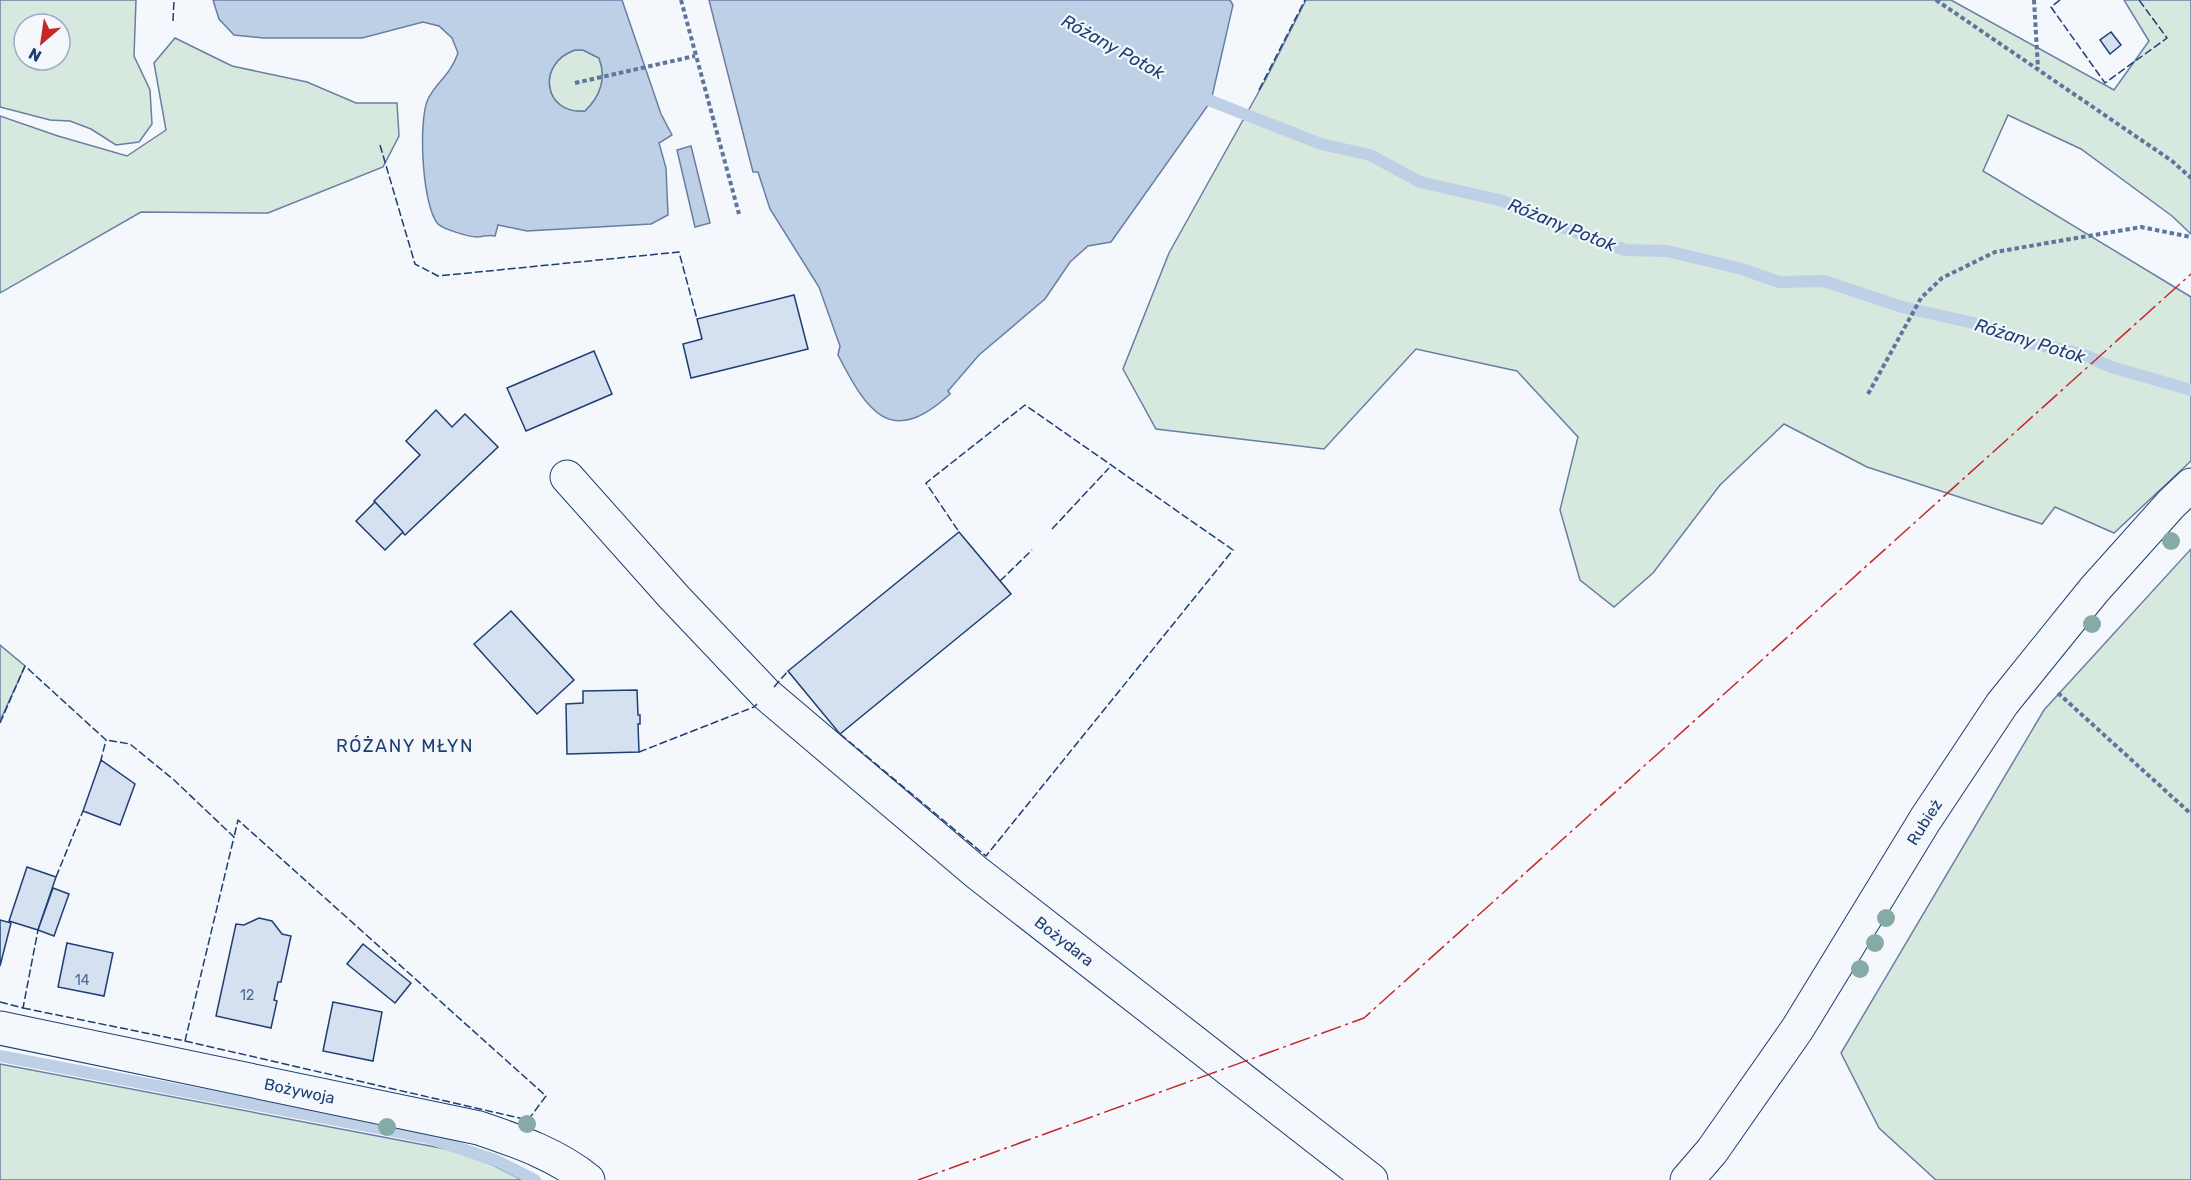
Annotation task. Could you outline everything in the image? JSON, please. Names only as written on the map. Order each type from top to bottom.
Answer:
[{"type":"street","name":"Bożydara","points":[[567,477],[674,597],[766,694],[976,873],[1371,1180]]},
{"type":"street","name":"Rubież","points":[[1687,1180],[1712,1151],[1798,1028],[1925,820],[2002,704],[2094,590],[2191,485]]},
{"type":"street","name":"Bożywoja","points":[[0,1028],[479,1128],[532,1146],[588,1180]]},
{"type":"path","points":[[681,0],[739,214]]},
{"type":"path","points":[[1936,0],[2172,161],[2191,178]]},
{"type":"path","points":[[2034,0],[2038,68]]},
{"type":"path","points":[[575,82],[695,56]]},
{"type":"path","points":[[1868,394],[1921,298],[1942,278],[1995,252],[2141,227],[2191,237]]},
{"type":"path","points":[[2031,668],[2191,814]]},
{"type":"shaded area","points":[[0,0],[136,0],[134,56],[150,90],[152,124],[139,142],[116,145],[91,129],[70,121],[50,120],[0,107]]},
{"type":"shaded area","points":[[1306,0],[1951,0],[2114,90],[2149,41],[2124,0],[2191,0],[2191,234],[2172,216],[2081,149],[2008,115],[1983,171],[2191,297],[2191,461],[2114,533],[2055,507],[2042,524],[1867,467],[1784,424],[1720,485],[1653,573],[1614,607],[1580,580],[1560,510],[1578,437],[1517,371],[1416,349],[1324,449],[1156,429],[1123,369],[1169,253],[1267,77]]},
{"type":"shaded area","points":[[175,38],[232,66],[307,82],[356,103],[397,103],[399,136],[383,167],[268,213],[141,212],[0,293],[0,116],[127,156],[166,130],[154,63]]},
{"type":"shaded area","points":[[575,50],[583,50],[599,58],[601,66],[601,87],[595,100],[585,111],[571,110],[560,105],[553,97],[550,87],[550,76],[554,66]]},
{"type":"shaded area","points":[[2191,549],[2191,1180],[1936,1180],[1879,1128],[1841,1053],[2044,710]]},
{"type":"shaded area","points":[[0,645],[25,666],[0,721]]},
{"type":"shaded area","points":[[0,1064],[451,1150],[493,1165],[522,1180],[0,1180]]},
{"type":"water","points":[[213,0],[622,0],[661,114],[672,135],[659,143],[666,168],[668,215],[651,224],[527,231],[498,225],[495,236],[479,237],[445,228],[438,224],[428,200],[423,163],[423,125],[428,99],[458,53],[452,38],[439,26],[423,22],[362,38],[264,38],[234,35],[219,19]],"holes":[[[575,50],[583,50],[599,58],[602,73],[601,87],[595,100],[585,111],[571,110],[560,105],[553,97],[550,76],[554,66],[563,57]]]},
{"type":"water","points":[[709,0],[1230,0],[1233,5],[1211,101],[1111,242],[1088,246],[1070,262],[1045,299],[979,355],[948,391],[950,394],[929,410],[911,419],[896,421],[882,416],[870,406],[849,375],[838,355],[840,346],[819,287],[770,209],[758,172],[753,172]]},
{"type":"water","points":[[691,146],[710,223],[695,227],[677,150]]},
{"type":"building","points":[[2111,32],[2121,45],[2110,54],[2100,40]]},
{"type":"building","points":[[794,295],[808,349],[691,378],[683,344],[702,339],[697,319]]},
{"type":"building","points":[[594,351],[612,394],[526,431],[507,388]]},
{"type":"building","points":[[436,410],[452,427],[465,414],[498,447],[405,535],[374,501],[420,455],[406,441]]},
{"type":"building","points":[[375,502],[403,532],[385,550],[356,521]]},
{"type":"building","points":[[959,532],[1011,594],[840,734],[788,671]]},
{"type":"building","points":[[511,611],[574,680],[537,714],[474,644]]},
{"type":"building","points":[[637,690],[638,715],[640,715],[639,752],[567,754],[566,704],[583,703],[583,691]]},
{"type":"building","points":[[101,760],[135,784],[120,825],[83,811]]},
{"type":"building","points":[[27,867],[56,877],[38,930],[9,921]]},
{"type":"building","points":[[53,888],[69,894],[54,936],[38,930]]},
{"type":"building","points":[[259,918],[272,921],[282,934],[291,936],[281,982],[278,982],[274,1000],[277,1001],[271,1028],[216,1016],[236,924],[244,925]]},
{"type":"building","points":[[0,920],[11,923],[0,966]]},
{"type":"building","points":[[67,943],[113,953],[104,996],[58,987]]},
{"type":"building","points":[[363,944],[411,983],[395,1003],[347,964]]},
{"type":"building","points":[[333,1002],[382,1012],[373,1061],[323,1051]]},
{"type":"waterway","name":"Różany Potok","points":[[1199,94],[1211,101],[1321,144],[1370,155],[1420,182],[1503,201],[1551,223],[1625,250],[1667,251],[1742,269],[1779,282],[1824,281],[1902,307],[1978,324],[2023,342],[2087,356],[2111,367],[2191,390]]},
{"type":"waterway","points":[[0,1056],[425,1137],[495,1160],[535,1180]]},
{"type":"fence","points":[[173,21],[174,0]]},
{"type":"fence","points":[[1259,90],[1305,0]]},
{"type":"fence","points":[[2060,0],[2051,7],[2105,83],[2167,38],[2139,0]]},
{"type":"fence","points":[[380,145],[415,264],[438,276],[679,252],[697,319]]},
{"type":"fence","points":[[840,734],[986,856],[1233,550],[1025,405],[926,483],[959,532]]},
{"type":"fence","points":[[1052,529],[1109,468]]},
{"type":"fence","points":[[1000,581],[1032,550]]},
{"type":"fence","points":[[0,723],[25,666],[106,740],[101,760]]},
{"type":"fence","points":[[774,687],[788,671]]},
{"type":"fence","points":[[639,752],[757,704]]},
{"type":"fence","points":[[23,1008],[185,1041],[234,837],[174,780],[130,744],[106,740]]},
{"type":"fence","points":[[56,877],[83,811]]},
{"type":"fence","points":[[185,1041],[528,1120],[546,1096],[238,820],[234,837]]},
{"type":"fence","points":[[0,1002],[23,1008],[38,930]]},
{"type":"power","points":[[918,1180],[1364,1018],[2191,274]]},
{"type":"district","name":"RÓŻANY MŁYN","points":[[405,746]]}]
